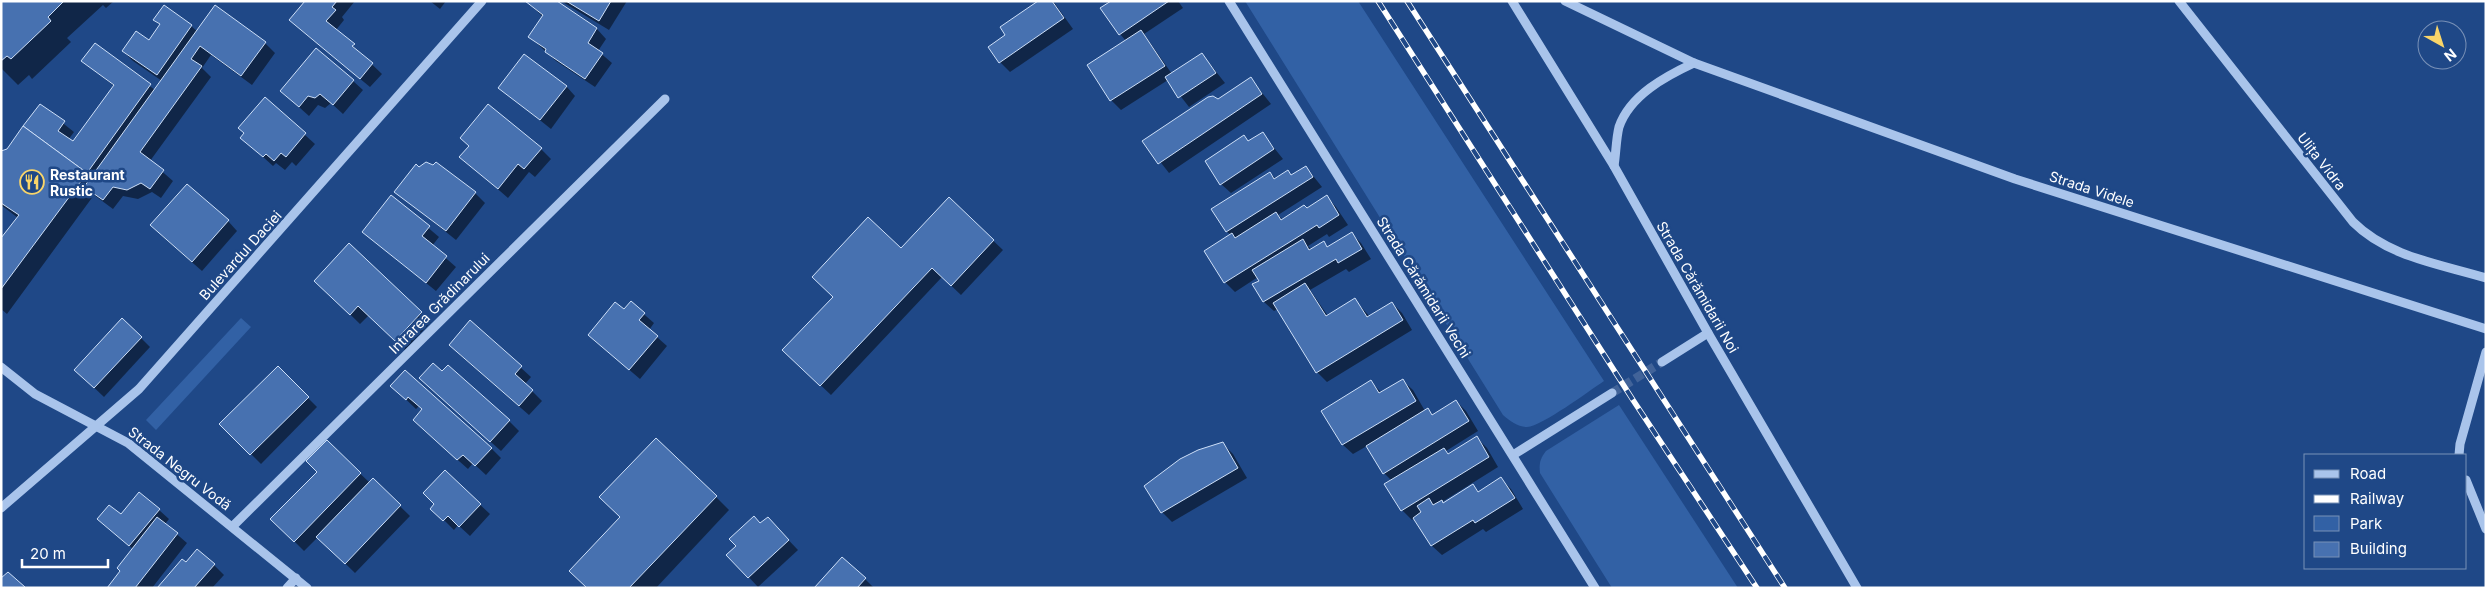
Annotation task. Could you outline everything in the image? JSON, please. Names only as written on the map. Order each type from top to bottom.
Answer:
[{"type":"street","name":"Bulevardul Daciei","points":[[1,508],[139,389],[482,1]]},
{"type":"street","name":"Strada Cărămidarii Vechi","points":[[1229,1],[1595,588]]},
{"type":"street","name":"Strada Cărămidarii Noi","points":[[1512,1],[1614,166],[1708,333],[1857,588]]},
{"type":"street","name":"Strada Videle","points":[[1565,1],[1694,62],[2015,179],[2486,329]]},
{"type":"street","name":"Ulița Vidra","points":[[2179,1],[2366,236],[2397,252],[2486,278]]},
{"type":"street","points":[[1614,166],[1620,127],[1632,103],[1670,74],[1694,62]]},
{"type":"street","name":"Intrarea Grădinarului","points":[[232,526],[666,99]]},
{"type":"street","points":[[1662,362],[1708,333]]},
{"type":"street","points":[[2459,454],[2460,444],[2486,352]]},
{"type":"street","name":"Strada Negru Vodă","points":[[1,367],[35,394],[128,444],[307,588]]},
{"type":"street","points":[[1513,455],[1612,393]]},
{"type":"street","points":[[2467,482],[2486,529]]},
{"type":"street","points":[[287,588],[296,578]]},
{"type":"green space","points":[[1245,1],[1358,1],[1604,381],[1554,415],[1534,425],[1520,426],[1503,415]]},
{"type":"green space","points":[[241,318],[251,327],[156,430],[146,420]]},
{"type":"green space","points":[[1619,405],[1738,588],[1612,588],[1540,473],[1540,466],[1541,459],[1546,451]]},
{"type":"building","points":[[1,1],[64,1],[48,17],[51,21],[11,59],[7,56],[1,61]]},
{"type":"building","points":[[305,1],[337,1],[332,7],[336,10],[326,21],[355,44],[352,46],[373,63],[360,79],[289,20]]},
{"type":"building","points":[[525,1],[557,1],[597,28],[588,43],[603,53],[585,79],[545,52],[546,49],[528,37],[543,15]]},
{"type":"building","points":[[566,1],[611,1],[599,21]]},
{"type":"building","points":[[1038,1],[1052,1],[1064,18],[999,63],[988,47],[1005,35],[1000,27]]},
{"type":"building","points":[[1111,1],[1169,1],[1119,35],[1100,8]]},
{"type":"building","points":[[164,5],[192,25],[157,75],[122,51],[136,31],[149,40],[160,24],[153,20]]},
{"type":"building","points":[[215,5],[266,42],[241,76],[200,46],[191,59],[202,66],[140,152],[164,170],[150,189],[141,183],[127,190],[113,187],[103,200],[84,187]]},
{"type":"building","points":[[1141,30],[1165,66],[1110,101],[1087,65]]},
{"type":"building","points":[[95,43],[151,84],[87,173],[23,126],[40,104],[65,121],[58,131],[73,141],[114,85],[81,61]]},
{"type":"building","points":[[316,48],[354,80],[333,105],[320,94],[315,98],[308,96],[299,107],[280,91]]},
{"type":"building","points":[[1202,53],[1216,73],[1178,98],[1165,77]]},
{"type":"building","points":[[524,54],[567,86],[540,120],[498,88]]},
{"type":"building","points":[[1251,77],[1262,94],[1158,164],[1142,141],[1208,97],[1213,96],[1218,99]]},
{"type":"building","points":[[265,97],[306,133],[286,157],[281,153],[274,161],[266,154],[263,157],[240,138],[244,133],[238,128]]},
{"type":"building","points":[[488,104],[542,148],[524,169],[518,164],[498,189],[459,157],[469,146],[460,138]]},
{"type":"building","points":[[23,126],[87,173],[1,289],[1,238],[19,215],[1,203],[1,151],[7,149]]},
{"type":"building","points":[[1263,132],[1274,149],[1220,185],[1205,161],[1244,135],[1248,141]]},
{"type":"building","points":[[426,162],[433,165],[436,162],[476,192],[446,231],[394,192],[416,164],[419,167]]},
{"type":"building","points":[[1306,166],[1313,177],[1226,232],[1211,209],[1270,172],[1274,179],[1288,170],[1291,175]]},
{"type":"building","points":[[187,184],[229,220],[192,262],[150,225]]},
{"type":"building","points":[[391,195],[430,226],[422,236],[447,256],[426,283],[362,232]]},
{"type":"building","points":[[1327,195],[1339,215],[1319,228],[1317,225],[1224,283],[1204,251],[1232,233],[1235,238],[1276,212],[1281,220],[1304,205],[1307,208]]},
{"type":"building","points":[[949,197],[994,240],[951,286],[932,268],[820,386],[782,350],[833,297],[812,277],[868,217],[901,248]]},
{"type":"building","points":[[1352,232],[1362,249],[1338,263],[1336,259],[1263,302],[1252,284],[1259,281],[1252,270],[1303,239],[1309,250],[1324,241],[1327,247]]},
{"type":"building","points":[[349,243],[422,312],[395,341],[358,306],[350,315],[314,281]]},
{"type":"building","points":[[1305,283],[1326,316],[1355,298],[1367,317],[1392,302],[1403,320],[1316,373],[1273,303]]},
{"type":"building","points":[[631,301],[645,313],[639,320],[658,336],[629,370],[588,335],[615,302],[624,309]]},
{"type":"building","points":[[122,318],[142,337],[94,388],[74,370]]},
{"type":"building","points":[[470,320],[522,366],[515,374],[533,390],[519,406],[449,345]]},
{"type":"building","points":[[433,363],[442,371],[448,365],[510,420],[490,442],[419,378]]},
{"type":"building","points":[[278,366],[309,397],[250,455],[219,424]]},
{"type":"building","points":[[405,370],[492,448],[475,466],[463,455],[457,460],[413,420],[422,409],[408,397],[406,400],[390,386]]},
{"type":"building","points":[[1403,379],[1416,401],[1342,445],[1321,411],[1371,380],[1379,393]]},
{"type":"building","points":[[1456,400],[1469,421],[1383,474],[1366,446],[1428,408],[1432,415]]},
{"type":"building","points":[[1477,436],[1489,457],[1401,511],[1384,484],[1444,448],[1448,454]]},
{"type":"building","points":[[656,438],[717,496],[629,588],[587,588],[569,571],[620,517],[599,497]]},
{"type":"building","points":[[327,440],[361,473],[294,542],[270,519],[317,472],[306,461]]},
{"type":"building","points":[[1223,442],[1238,468],[1161,513],[1144,486],[1180,459],[1198,450]]},
{"type":"building","points":[[445,470],[481,504],[459,527],[448,516],[443,521],[430,509],[434,504],[423,493]]},
{"type":"building","points":[[1501,477],[1515,498],[1475,523],[1473,520],[1431,546],[1413,518],[1421,512],[1417,506],[1429,498],[1433,505],[1442,500],[1443,503],[1473,484],[1478,492]]},
{"type":"building","points":[[373,478],[401,505],[345,564],[316,537]]},
{"type":"building","points":[[139,492],[160,509],[129,546],[97,519],[109,505],[121,514]]},
{"type":"building","points":[[754,516],[760,523],[768,517],[789,540],[748,578],[726,555],[736,546],[729,539]]},
{"type":"building","points":[[157,517],[178,533],[135,588],[107,588],[120,571],[117,568]]},
{"type":"building","points":[[197,549],[215,564],[194,588],[157,588],[182,559],[186,562]]},
{"type":"building","points":[[842,557],[866,578],[857,588],[814,588]]},
{"type":"building","points":[[8,572],[25,587],[1,588],[1,578]]},
{"type":"tunnel","points":[[1612,393],[1662,362]]},
{"type":"railway","points":[[1378,1],[1633,400],[1757,588]]},
{"type":"railway","points":[[1407,1],[1785,588]]},
{"type":"place","name":"Restaurant Rustic","points":[[32,182]]}]
